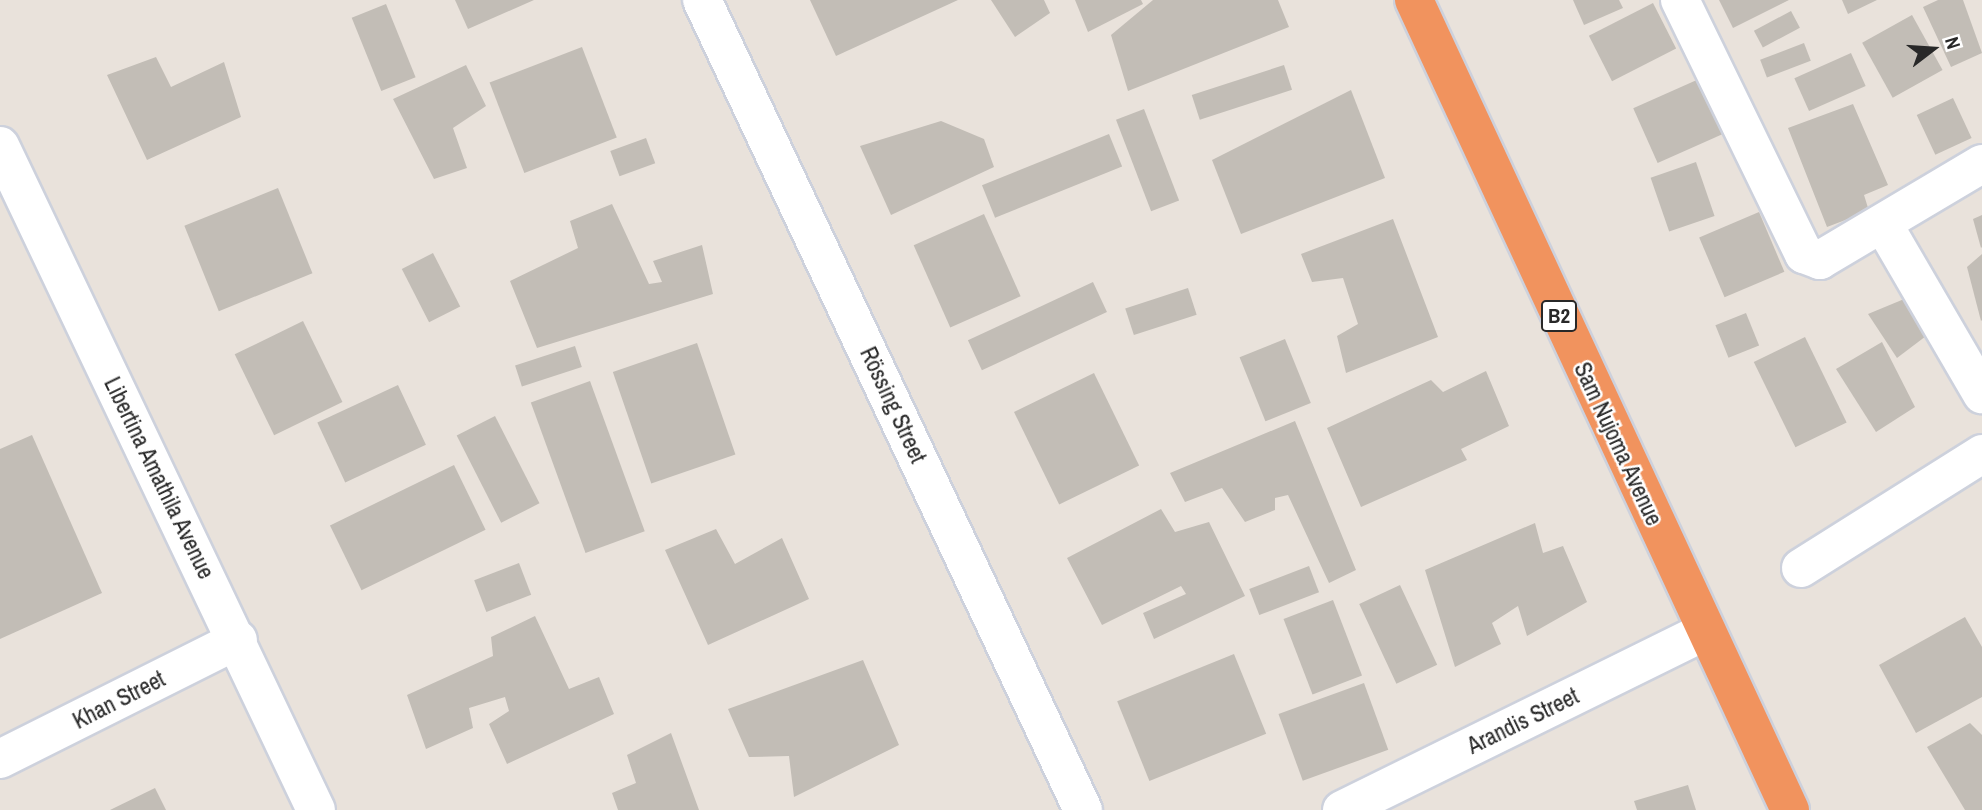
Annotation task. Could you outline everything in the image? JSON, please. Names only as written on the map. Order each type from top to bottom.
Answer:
[{"type":"highway","name":"Sam Nujoma Avenue","points":[[1414,0],[1704,632],[1790,810]]},
{"type":"street","name":"Rössing Street","points":[[702,0],[1083,810]]},
{"type":"street","points":[[1680,0],[1804,254],[1820,260],[1884,225],[1982,164]]},
{"type":"street","name":"Libertina Amathila Avenue","points":[[0,146],[238,640],[316,810]]},
{"type":"street","points":[[1884,225],[1982,394]]},
{"type":"street","points":[[1801,568],[1981,457]]},
{"type":"street","name":"Arandis Street","points":[[1342,810],[1704,632]]},
{"type":"street","name":"Khan Street","points":[[0,759],[238,640]]},
{"type":"building","points":[[455,0],[534,0],[468,29]]},
{"type":"building","points":[[810,0],[958,0],[836,56]]},
{"type":"building","points":[[991,0],[1044,0],[1050,13],[1015,37]]},
{"type":"building","points":[[1075,0],[1141,0],[1143,4],[1088,32]]},
{"type":"building","points":[[1153,0],[1278,0],[1289,27],[1128,91],[1111,35]]},
{"type":"building","points":[[1573,0],[1619,0],[1623,8],[1584,25]]},
{"type":"building","points":[[1719,0],[1789,0],[1733,28]]},
{"type":"building","points":[[1842,0],[1877,0],[1848,14]]},
{"type":"building","points":[[1938,0],[1963,0],[1982,53],[1951,67],[1923,7]]},
{"type":"building","points":[[1653,3],[1676,48],[1612,81],[1589,36]]},
{"type":"building","points":[[386,4],[416,77],[381,91],[352,18]]},
{"type":"building","points":[[1791,11],[1800,28],[1763,47],[1754,31]]},
{"type":"building","points":[[1912,15],[1943,70],[1893,98],[1862,43]]},
{"type":"building","points":[[1804,43],[1811,61],[1767,78],[1760,60]]},
{"type":"building","points":[[582,47],[617,138],[524,173],[490,82]]},
{"type":"building","points":[[1851,53],[1866,86],[1809,111],[1794,78]]},
{"type":"building","points":[[156,57],[171,87],[224,62],[241,117],[147,160],[107,75]]},
{"type":"building","points":[[466,65],[486,106],[453,128],[467,168],[434,179],[393,99]]},
{"type":"building","points":[[1284,65],[1292,90],[1200,120],[1192,95]]},
{"type":"building","points":[[1699,79],[1723,134],[1658,163],[1633,108]]},
{"type":"building","points":[[1351,90],[1385,178],[1241,234],[1212,160]]},
{"type":"building","points":[[1953,98],[1972,138],[1935,155],[1917,115]]},
{"type":"building","points":[[1853,104],[1888,185],[1864,195],[1869,211],[1827,227],[1788,128]]},
{"type":"building","points":[[1144,109],[1179,200],[1151,211],[1116,120]]},
{"type":"building","points":[[941,121],[984,139],[994,167],[891,215],[860,146]]},
{"type":"building","points":[[1109,134],[1122,166],[995,218],[982,185]]},
{"type":"building","points":[[646,138],[655,163],[620,176],[610,151]]},
{"type":"building","points":[[1696,162],[1715,216],[1669,232],[1651,178]]},
{"type":"building","points":[[278,188],[312,273],[219,311],[184,226]]},
{"type":"building","points":[[612,204],[649,284],[662,282],[653,261],[702,245],[713,294],[537,348],[510,281],[578,248],[570,221]]},
{"type":"building","points":[[1759,212],[1784,272],[1725,297],[1699,237]]},
{"type":"building","points":[[984,214],[1021,296],[950,328],[914,245]]},
{"type":"building","points":[[1982,215],[1982,247],[1981,248],[1973,219]]},
{"type":"building","points":[[1393,219],[1438,337],[1346,373],[1337,336],[1358,324],[1343,278],[1312,282],[1301,254]]},
{"type":"building","points":[[433,253],[460,306],[429,322],[402,269]]},
{"type":"building","points":[[1982,254],[1982,320],[1981,321],[1967,267]]},
{"type":"building","points":[[1093,282],[1107,312],[982,370],[968,340]]},
{"type":"building","points":[[1188,288],[1197,315],[1134,335],[1125,308]]},
{"type":"building","points":[[1909,297],[1930,333],[1897,358],[1868,314]]},
{"type":"building","points":[[1746,313],[1759,345],[1729,358],[1715,325]]},
{"type":"building","points":[[303,321],[342,402],[274,435],[235,354]]},
{"type":"building","points":[[1805,337],[1847,422],[1795,447],[1754,362]]},
{"type":"building","points":[[1285,339],[1311,403],[1265,421],[1240,357]]},
{"type":"building","points":[[1882,342],[1915,407],[1876,432],[1836,369]]},
{"type":"building","points":[[697,343],[735,455],[651,484],[613,372]]},
{"type":"building","points":[[575,346],[582,367],[522,386],[515,365]]},
{"type":"building","points":[[1486,371],[1509,426],[1461,449],[1467,460],[1361,507],[1327,428],[1431,380],[1443,392]]},
{"type":"building","points":[[1094,373],[1139,466],[1059,505],[1014,412]]},
{"type":"building","points":[[590,381],[645,531],[586,553],[531,403]]},
{"type":"building","points":[[398,385],[426,445],[345,482],[317,423]]},
{"type":"building","points":[[495,416],[539,503],[501,523],[457,436]]},
{"type":"building","points":[[1295,421],[1356,570],[1329,583],[1288,495],[1275,498],[1275,510],[1245,522],[1222,488],[1185,502],[1170,473]]},
{"type":"building","points":[[32,435],[102,593],[0,639],[0,449]]},
{"type":"building","points":[[454,465],[486,530],[362,590],[330,525]]},
{"type":"building","points":[[1161,509],[1175,532],[1209,522],[1245,596],[1154,639],[1143,613],[1186,594],[1181,586],[1102,625],[1067,558]]},
{"type":"building","points":[[1535,523],[1543,553],[1563,546],[1587,602],[1527,636],[1518,606],[1492,623],[1501,644],[1455,667],[1425,570]]},
{"type":"building","points":[[716,529],[735,564],[782,538],[809,599],[708,645],[665,550]]},
{"type":"building","points":[[519,563],[531,595],[486,612],[474,580]]},
{"type":"building","points":[[1309,566],[1319,592],[1259,615],[1249,589]]},
{"type":"building","points":[[1400,585],[1437,665],[1396,684],[1359,604]]},
{"type":"building","points":[[1333,600],[1362,676],[1313,695],[1284,619]]},
{"type":"building","points":[[535,616],[569,689],[599,677],[614,714],[507,764],[489,724],[509,711],[505,697],[469,708],[473,728],[426,749],[407,695],[493,656],[491,637]]},
{"type":"building","points":[[1965,617],[1982,647],[1982,697],[1916,733],[1879,665]]},
{"type":"building","points":[[1234,654],[1266,734],[1149,781],[1117,701]]},
{"type":"building","points":[[863,660],[899,745],[794,797],[789,756],[749,757],[728,709]]},
{"type":"building","points":[[1364,683],[1388,750],[1303,781],[1278,714]]},
{"type":"building","points":[[1970,723],[1982,735],[1982,810],[1965,810],[1927,747]]},
{"type":"building","points":[[671,733],[699,810],[618,810],[612,793],[636,783],[627,755]]},
{"type":"building","points":[[1688,785],[1696,810],[1637,810],[1634,801]]},
{"type":"building","points":[[155,788],[166,810],[110,810]]}]
